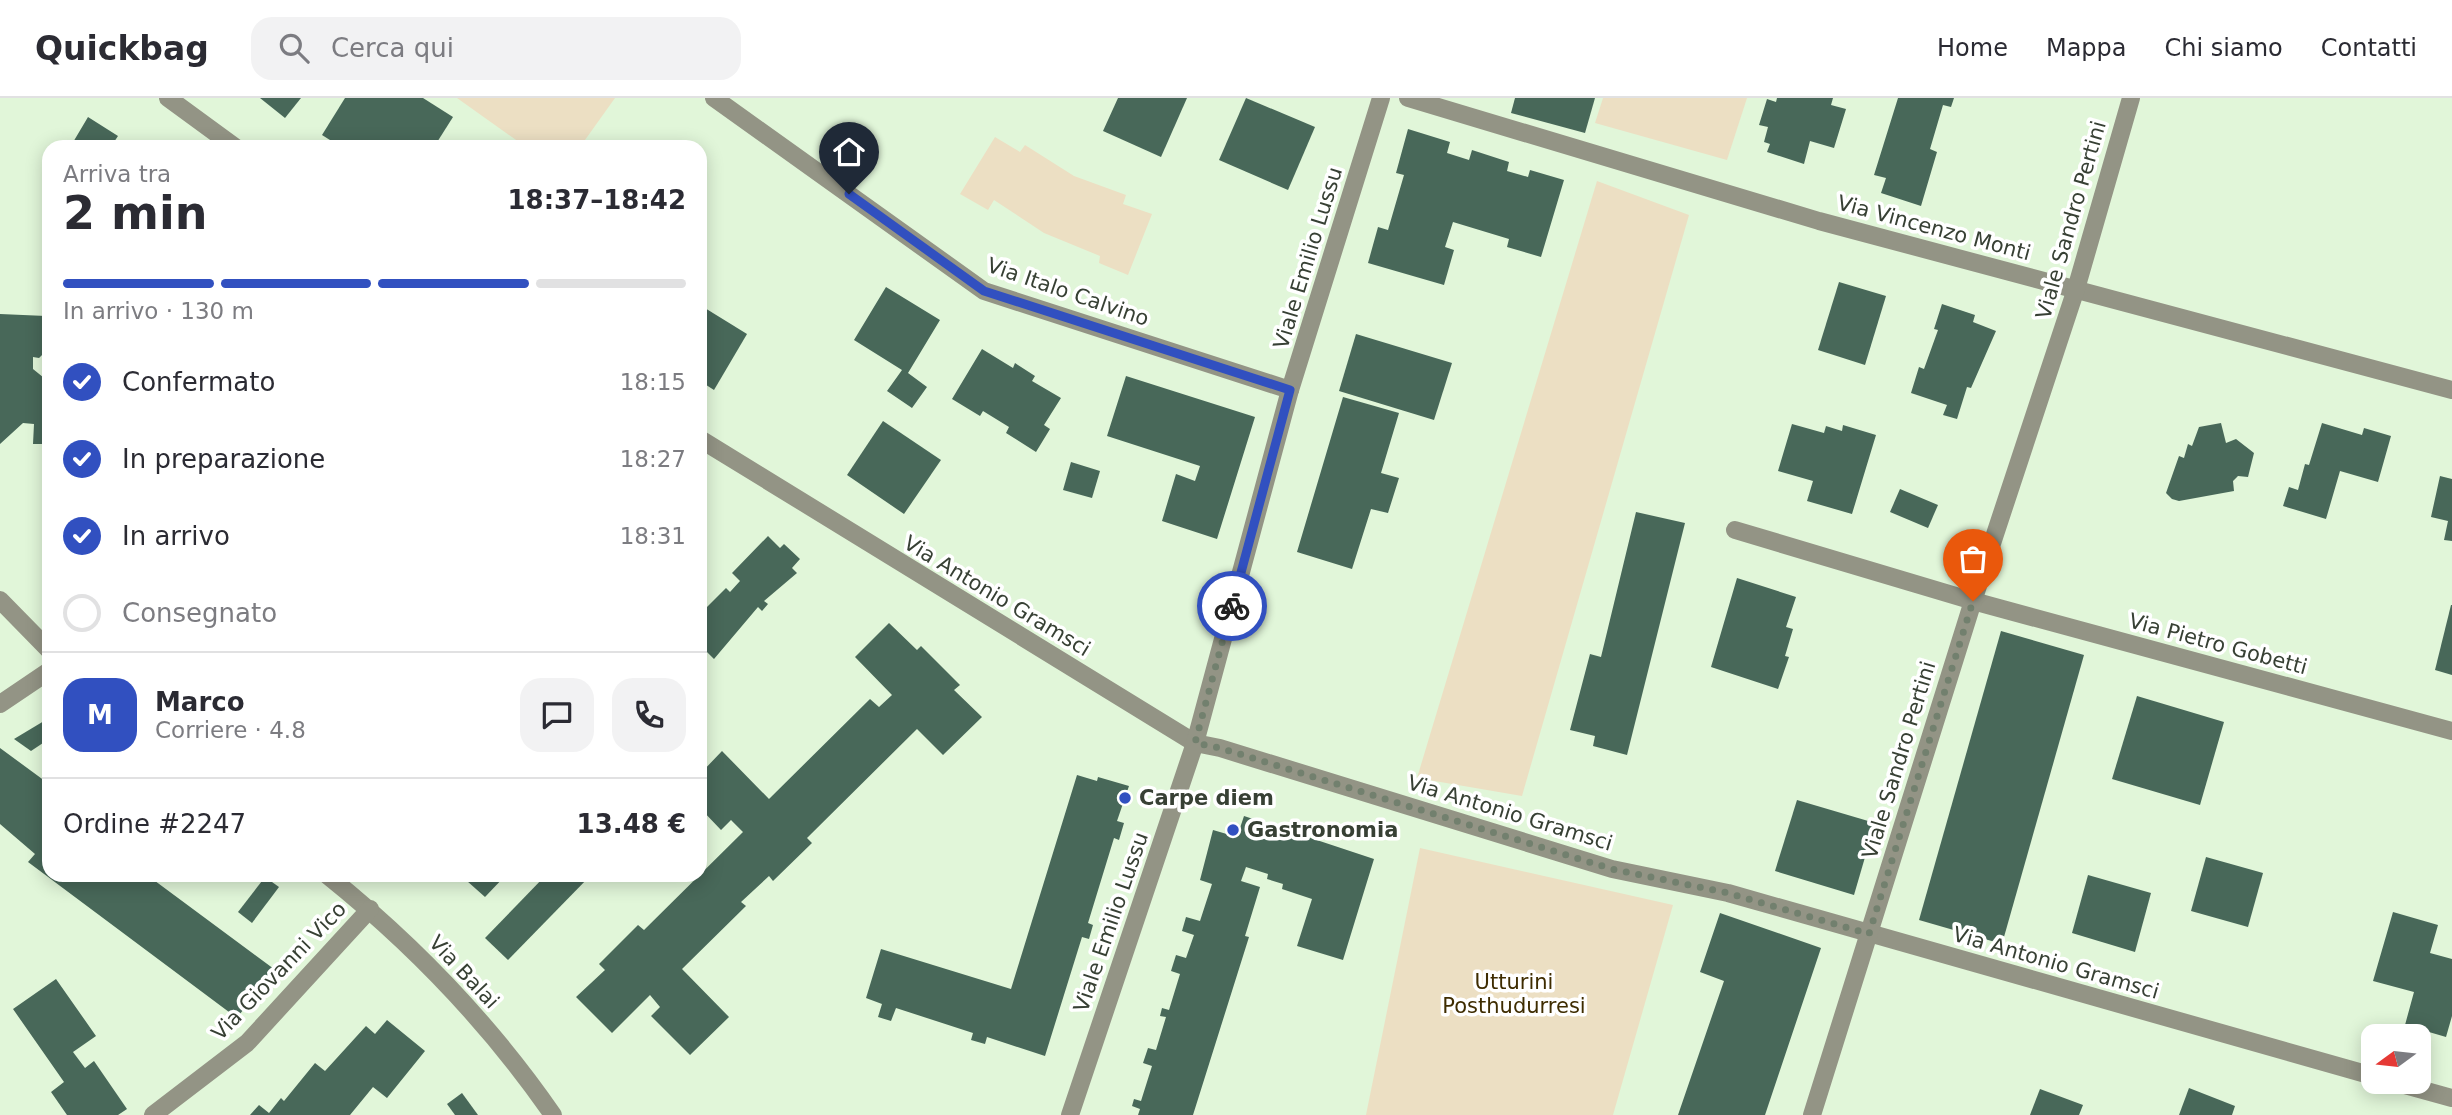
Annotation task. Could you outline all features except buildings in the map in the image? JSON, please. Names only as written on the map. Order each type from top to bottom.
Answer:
[{"type":"street","points":[[168,98],[225,140]]},
{"type":"street","name":"Via Italo Calvino","points":[[714,98],[984,291],[1290,390]]},
{"type":"street","name":"Viale Emilio Lussu","points":[[1070,1115],[1195,743],[1290,390],[1381,98]]},
{"type":"street","name":"Via Vincenzo Monti","points":[[1408,98],[1819,221],[2452,390]]},
{"type":"street","name":"Viale Sandro Pertini","points":[[1812,1115],[1973,601],[2076,289],[2131,98]]},
{"type":"street","name":"Via Antonio Gramsci","points":[[707,443],[1195,743],[1220,748],[1612,869],[1728,893],[2361,1073]]},
{"type":"street","name":"Via Pietro Gobetti","points":[[1735,530],[1973,601],[2452,731]]},
{"type":"street","points":[[0,600],[42,643]]},
{"type":"street","points":[[0,704],[42,676]]},
{"type":"street","name":"Via Balai","points":[[336,882],[370,909],[460,997],[553,1115]]},
{"type":"street","name":"Via Giovanni Vico","points":[[153,1115],[247,1043],[370,909]]},
{"type":"street","points":[[2431,1092],[2452,1098]]},
{"type":"green space","points":[[457,98],[615,98],[585,140],[516,140]]},
{"type":"green space","points":[[1603,98],[1747,98],[1727,160],[1595,123]]},
{"type":"green space","points":[[995,137],[1020,152],[1025,145],[1074,176],[1126,195],[1123,204],[1152,214],[1128,275],[1099,263],[1100,256],[1044,233],[994,200],[988,210],[960,194]]},
{"type":"green space","points":[[1597,181],[1689,215],[1522,796],[1417,778]]},
{"type":"green space","name":"Utturini Posthudurresi","points":[[1420,848],[1673,905],[1613,1115],[1366,1115]]},
{"type":"way so far","points":[[1232,606],[1195,743],[1220,748],[1612,869],[1728,893],[1869,934],[1973,601]]},
{"type":"place","name":"Carpe diem","points":[[1125,798]]},
{"type":"place","name":"Gastronomia","points":[[1233,830]]},
{"type":"route","points":[[849,194],[984,291],[1290,390],[1232,606]]}]
